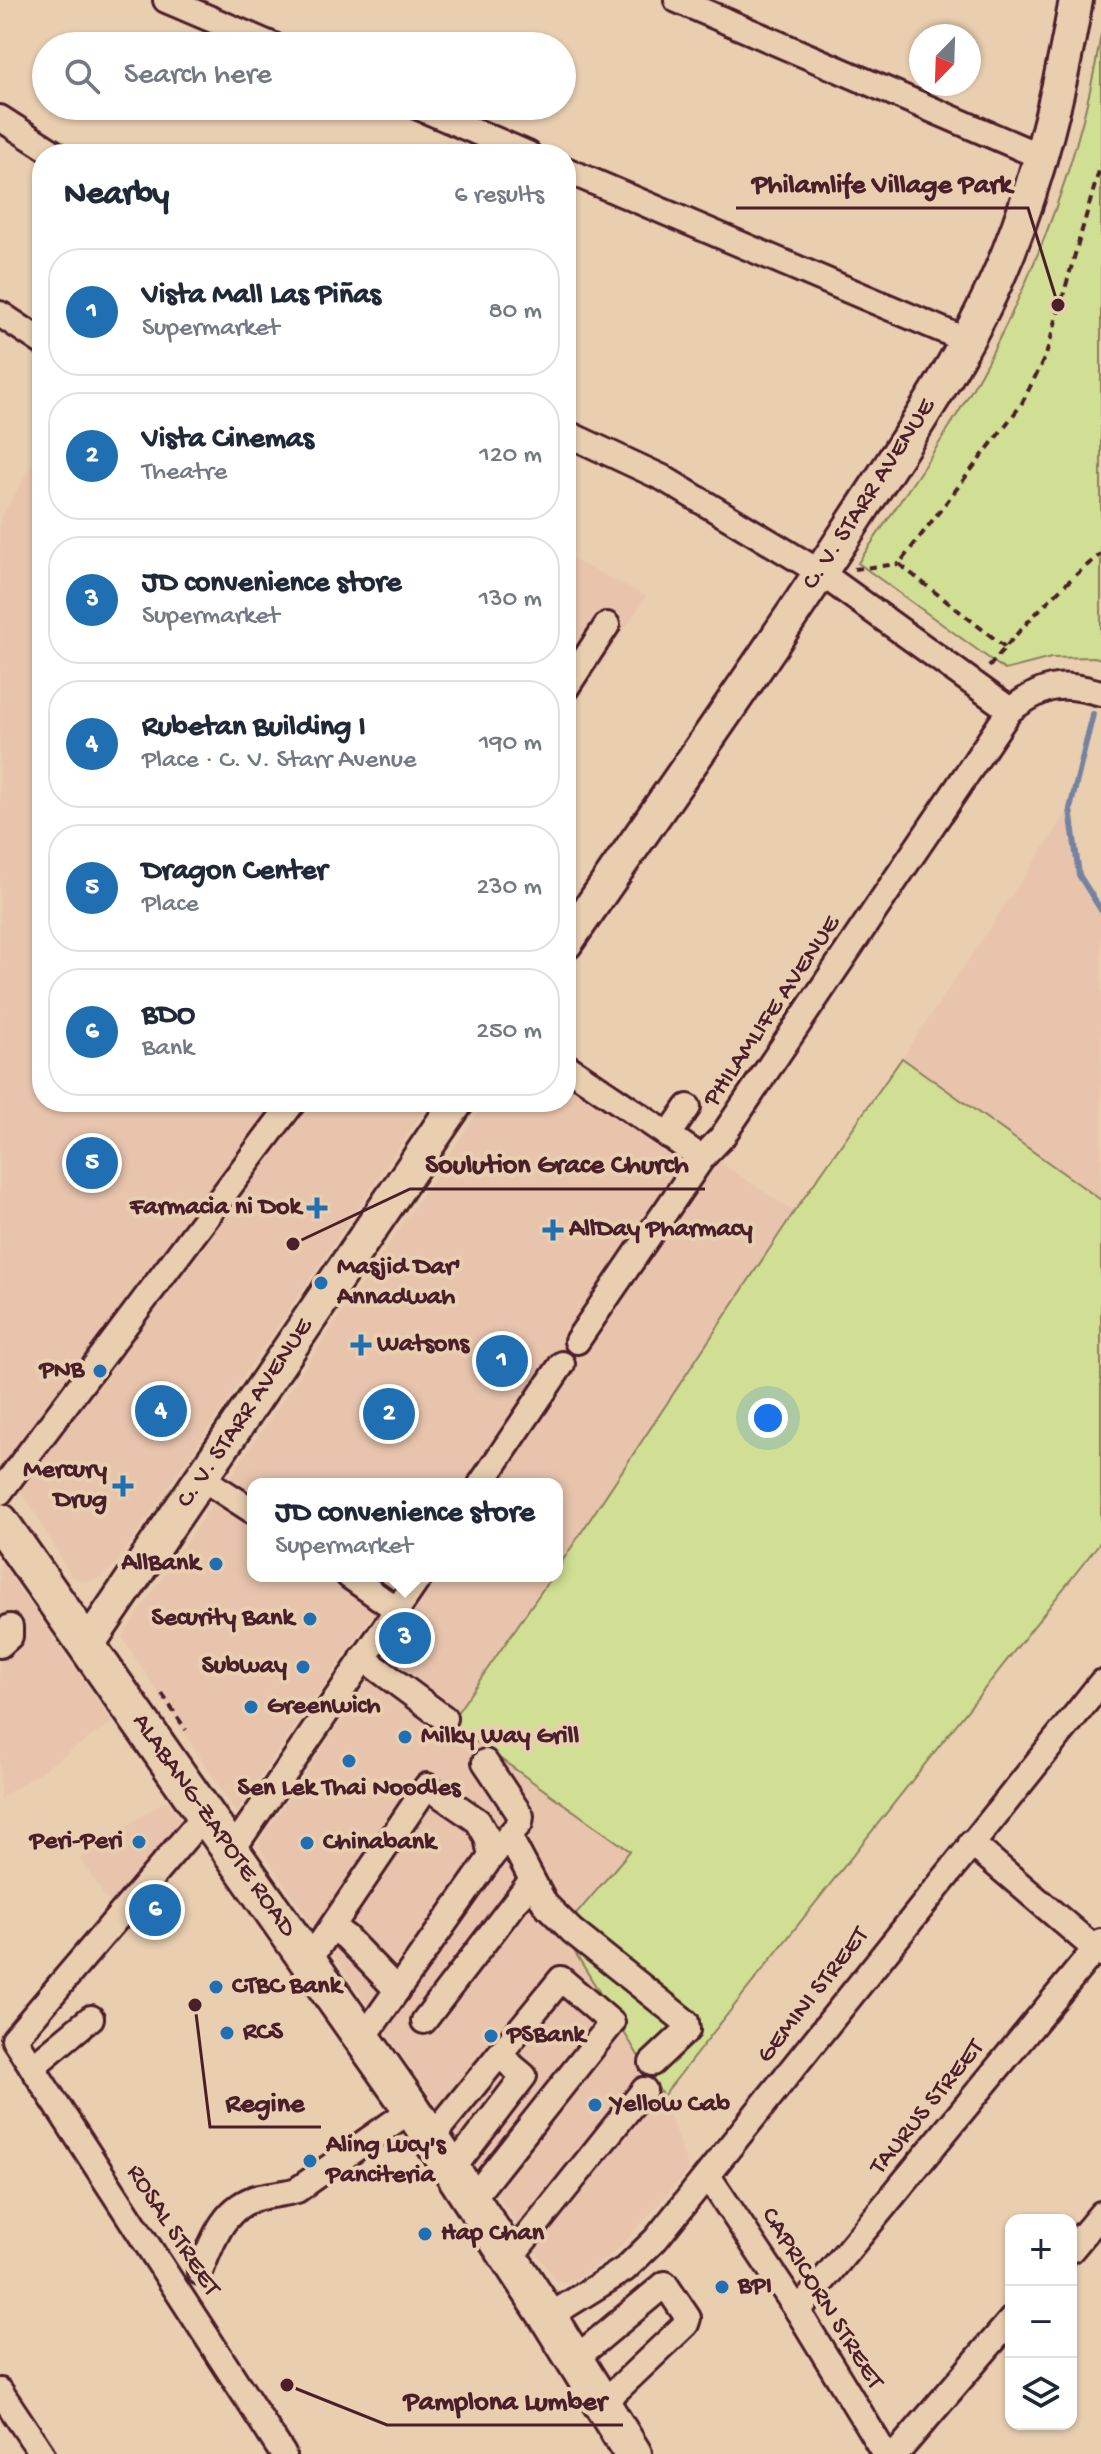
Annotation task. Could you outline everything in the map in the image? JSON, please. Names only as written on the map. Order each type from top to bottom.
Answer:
[{"type":"highway","name":"ALABANG-ZAPOTE ROAD","points":[[0,1522],[462,2184],[633,2454]]},
{"type":"main road","name":"C. V. STARR AVENUE","points":[[576,928],[821,573],[968,341],[1009,251],[1042,157],[1067,54],[1076,0]]},
{"type":"main road","name":"C. V. STARR AVENUE","points":[[87,1646],[450,1112]]},
{"type":"street","points":[[166,0],[241,32]]},
{"type":"street","points":[[677,0],[1042,157]]},
{"type":"street","points":[[0,118],[40,144]]},
{"type":"street","points":[[449,120],[505,144]]},
{"type":"street","points":[[576,174],[968,341]]},
{"type":"street","points":[[0,314],[32,335]]},
{"type":"street","points":[[576,438],[663,478],[821,573],[1010,710],[1035,692],[1056,686],[1080,687],[1101,693]]},
{"type":"street","points":[[576,673],[607,625]]},
{"type":"street","name":"PHILAMLIFE AVENUE","points":[[577,1341],[683,1200],[702,1158],[722,1137],[1010,710]]},
{"type":"street","points":[[576,1073],[702,1158]]},
{"type":"street","points":[[668,1136],[688,1107]]},
{"type":"street","points":[[0,1492],[285,1112]]},
{"type":"street","points":[[485,1478],[562,1364]]},
{"type":"street","points":[[202,1478],[247,1507]]},
{"type":"street","points":[[357,1582],[397,1610]]},
{"type":"street","points":[[231,1852],[416,1582]]},
{"type":"street","points":[[363,1658],[444,1718]]},
{"type":"street","name":"GEMINI STREET","points":[[548,2317],[625,2269],[656,2239],[1101,1683]]},
{"type":"street","points":[[362,2040],[491,1857],[520,1823],[521,1816],[485,1762]]},
{"type":"street","points":[[308,1962],[427,1786],[478,1821],[487,1837],[491,1857]]},
{"type":"street","name":"ROSAL STREET","points":[[205,1815],[14,2039],[283,2454]]},
{"type":"street","points":[[509,1836],[545,1904],[572,1931],[686,2022],[687,2030],[652,2063]]},
{"type":"street","points":[[971,1843],[1099,1948]]},
{"type":"street","points":[[424,2021],[531,1881]]},
{"type":"street","points":[[332,1927],[346,1937],[397,1990]]},
{"type":"street","name":"TAURUS STREET","points":[[798,2311],[1099,1948]]},
{"type":"street","points":[[200,2272],[224,2220],[233,2211],[260,2197],[297,2190],[421,2124],[499,2055],[561,1979],[612,2023],[462,2184]]},
{"type":"street","points":[[32,2067],[91,2018]]},
{"type":"street","points":[[462,2184],[524,2076],[499,2055]]},
{"type":"street","points":[[510,2258],[644,2090]]},
{"type":"street","name":"CAPRICORN STREET","points":[[708,2176],[798,2311],[885,2454]]},
{"type":"street","points":[[1077,2243],[1101,2214]]},
{"type":"street","points":[[574,2360],[665,2284],[688,2318],[686,2324],[601,2403]]},
{"type":"street","points":[[896,2454],[1005,2327]]},
{"type":"street","points":[[0,2391],[42,2454]]},
{"type":"path","points":[[899,564],[1021,405],[1034,380],[1046,355],[1101,164]]},
{"type":"path","points":[[975,685],[1005,647],[1050,600],[1101,554]]},
{"type":"path","points":[[821,573],[899,564],[1005,647]]},
{"type":"path","points":[[162,1694],[186,1730]]},
{"type":"shaded area","points":[[32,465],[32,1112],[423,1112],[116,1564],[100,1578],[89,1581],[71,1576],[32,1507],[0,1465],[0,519]]},
{"type":"shaded area","points":[[576,561],[646,596],[576,703]]},
{"type":"shaded area","points":[[1070,809],[1079,875],[1101,910],[1101,1203],[640,1858],[562,1931],[663,2096],[689,2171],[617,2250],[583,2275],[566,2283],[556,2281],[260,1848],[260,1841],[435,1582],[563,1582],[563,1478],[477,1478],[470,1474],[467,1478],[247,1478],[247,1582],[395,1582],[236,1812],[122,1637],[478,1112],[576,1112],[576,1090],[703,1177],[715,1159],[794,1212]]},
{"type":"shaded area","points":[[0,1561],[113,1722],[0,1799]]},
{"type":"shaded area","name":"Peri-Peri","points":[[166,1800],[186,1828],[113,1909],[80,1858]]},
{"type":"green space","points":[[1101,34],[1101,659],[1051,658],[1005,670],[858,563],[963,405],[1012,314],[1045,236],[1072,157]]},
{"type":"green space","points":[[902,1058],[1101,1200],[1101,1541],[663,2096],[562,1931],[630,1851],[450,1723],[548,1582],[563,1582],[563,1560],[794,1212]]},
{"type":"waterway","points":[[1093,714],[1070,809],[1079,875],[1101,910]]},
{"type":"place","name":"Philamlife Village Park","points":[[1058,305]]},
{"type":"place","name":"Dragon Center","points":[[92,1163]]},
{"type":"place","name":"Farmacia ni Dok","points":[[317,1208]]},
{"type":"place","name":"AllDay Pharmacy","points":[[553,1230]]},
{"type":"place","name":"Soulution Grace Church","points":[[293,1244]]},
{"type":"place","name":"Masjid Dar' Annadwah","points":[[321,1283]]},
{"type":"place","name":"Watsons","points":[[361,1345]]},
{"type":"place","name":"Vista Mall Las Piñas","points":[[502,1361]]},
{"type":"place","name":"PNB","points":[[100,1371]]},
{"type":"place","name":"Rubetan Building I","points":[[161,1411]]},
{"type":"place","name":"Vista Cinemas","points":[[389,1414]]},
{"type":"place","name":"Mercury Drug","points":[[123,1486]]},
{"type":"place","name":"AllBank","points":[[216,1564]]},
{"type":"place","name":"Security Bank","points":[[310,1619]]},
{"type":"place","name":"JD convenience store","points":[[405,1638]]},
{"type":"place","name":"Subway","points":[[303,1667]]},
{"type":"place","name":"Greenwich","points":[[251,1707]]},
{"type":"place","name":"Milky Way Grill","points":[[405,1737]]},
{"type":"place","name":"Sen Lek Thai Noodles","points":[[349,1761]]},
{"type":"place","name":"Peri-Peri","points":[[139,1842]]},
{"type":"place","name":"Chinabank","points":[[307,1843]]},
{"type":"place","name":"BDO","points":[[155,1910]]},
{"type":"place","name":"CTBC Bank","points":[[216,1987]]},
{"type":"place","name":"Regine","points":[[195,2005]]},
{"type":"place","name":"RCS","points":[[227,2033]]},
{"type":"place","name":"PSBank","points":[[491,2036]]},
{"type":"place","name":"Yellow Cab","points":[[595,2105]]},
{"type":"place","name":"Aling Lucy's Panciteria","points":[[310,2161]]},
{"type":"place","name":"Hap Chan","points":[[425,2234]]},
{"type":"place","name":"BPI","points":[[722,2287]]},
{"type":"place","name":"Pamplona Lumber","points":[[287,2385]]}]
